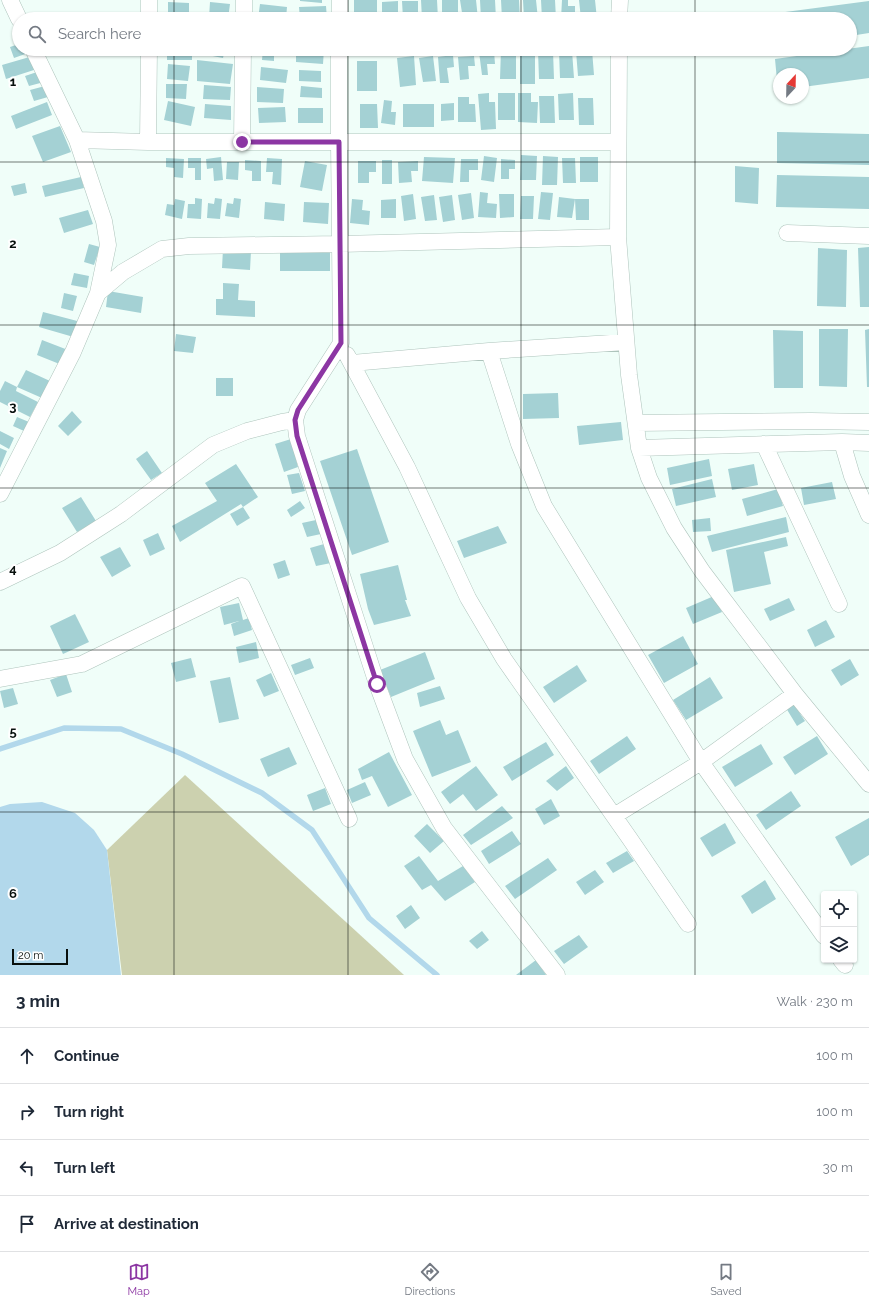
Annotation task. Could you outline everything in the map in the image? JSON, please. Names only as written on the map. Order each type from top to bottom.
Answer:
[{"type":"street","points":[[10,0],[16,12]]},
{"type":"street","points":[[148,0],[148,12]]},
{"type":"street","points":[[244,0],[244,12]]},
{"type":"street","points":[[340,0],[340,12]]},
{"type":"street","points":[[619,12],[620,0]]},
{"type":"street","points":[[0,494],[73,352],[98,293],[108,245],[104,221],[77,140],[36,56]]},
{"type":"street","points":[[148,56],[148,142]]},
{"type":"street","points":[[242,142],[243,56]]},
{"type":"street","points":[[339,56],[341,343],[407,467],[468,598],[504,660],[688,924]]},
{"type":"street","points":[[619,56],[618,237],[629,375],[639,448],[649,478],[674,528],[702,571],[795,694],[869,784]]},
{"type":"street","points":[[77,140],[148,142],[618,142]]},
{"type":"street","points":[[787,233],[869,236]]},
{"type":"street","points":[[98,293],[123,272],[162,249],[189,246],[618,237]]},
{"type":"street","points":[[352,363],[489,351],[626,342]]},
{"type":"street","points":[[341,343],[298,410],[295,420],[297,436],[375,676],[405,759],[444,828],[557,975]]},
{"type":"street","points":[[489,351],[519,444],[544,506],[701,762],[821,932]]},
{"type":"street","points":[[0,582],[60,554],[121,514],[213,445],[247,431],[295,420]]},
{"type":"street","points":[[636,423],[811,421],[869,422]]},
{"type":"street","points":[[639,448],[842,442],[869,443]]},
{"type":"street","points":[[842,442],[852,476],[869,515]]},
{"type":"street","points":[[764,444],[839,604]]},
{"type":"street","points":[[0,679],[82,664],[242,586],[349,819]]},
{"type":"street","points":[[614,816],[701,762],[795,694]]},
{"type":"green space","points":[[185,775],[404,975],[122,975],[107,850]]},
{"type":"water","points":[[42,802],[75,813],[94,830],[107,850],[121,975],[0,975],[0,807],[10,804]]},
{"type":"building","points":[[322,0],[322,3],[300,1]]},
{"type":"building","points":[[354,0],[377,0],[377,12],[354,12]]},
{"type":"building","points":[[421,0],[437,0],[438,12],[422,12]]},
{"type":"building","points":[[442,0],[458,0],[458,12],[442,12]]},
{"type":"building","points":[[460,0],[476,0],[477,12],[462,12]]},
{"type":"building","points":[[480,0],[495,0],[496,12],[481,12]]},
{"type":"building","points":[[501,0],[519,0],[520,12],[502,12]]},
{"type":"building","points":[[523,0],[536,0],[537,12],[524,12]]},
{"type":"building","points":[[541,0],[555,0],[556,12],[542,12]]},
{"type":"building","points":[[562,0],[568,0],[568,6],[575,6],[575,12],[561,12]]},
{"type":"building","points":[[579,0],[595,0],[596,12],[580,12]]},
{"type":"building","points":[[398,1],[398,12],[382,12],[382,2]]},
{"type":"building","points":[[402,1],[418,1],[418,12],[403,12]]},
{"type":"building","points":[[869,1],[869,33],[857,35],[857,12],[785,12]]},
{"type":"building","points":[[168,2],[189,3],[189,12],[168,12]]},
{"type":"building","points":[[210,2],[230,4],[229,12],[209,12]]},
{"type":"building","points":[[260,4],[287,7],[287,12],[259,12]]},
{"type":"building","points":[[326,6],[326,12],[299,12],[299,7]]},
{"type":"building","points":[[869,46],[869,78],[809,86],[809,68],[776,68],[775,59],[797,56],[857,56],[857,48]]},
{"type":"building","points":[[33,56],[37,69],[6,79],[2,65]]},
{"type":"building","points":[[167,56],[192,56],[192,60],[167,60]]},
{"type":"building","points":[[212,56],[223,56],[223,58]]},
{"type":"building","points":[[262,56],[274,56],[274,61],[262,60]]},
{"type":"building","points":[[296,56],[324,56],[323,64],[296,62]]},
{"type":"building","points":[[414,56],[416,85],[400,87],[397,58]]},
{"type":"building","points":[[433,56],[436,81],[423,82],[419,58]]},
{"type":"building","points":[[453,56],[454,67],[447,68],[449,83],[440,83],[438,57]]},
{"type":"building","points":[[474,56],[475,66],[468,66],[469,79],[460,80],[458,57]]},
{"type":"building","points":[[480,56],[494,56],[495,64],[487,64],[488,75],[482,75]]},
{"type":"building","points":[[501,56],[516,56],[516,79],[500,79]]},
{"type":"building","points":[[520,56],[535,56],[535,84],[520,84]]},
{"type":"building","points":[[538,56],[553,56],[554,79],[539,79]]},
{"type":"building","points":[[559,56],[572,56],[574,78],[560,78]]},
{"type":"building","points":[[576,56],[592,56],[594,75],[578,76]]},
{"type":"building","points":[[197,60],[233,64],[230,84],[197,81]]},
{"type":"building","points":[[357,61],[377,61],[377,91],[357,91]]},
{"type":"building","points":[[168,64],[190,66],[188,81],[167,79]]},
{"type":"building","points":[[261,67],[288,70],[286,83],[260,80]]},
{"type":"building","points":[[299,70],[321,71],[321,82],[299,81]]},
{"type":"building","points":[[40,71],[44,82],[29,86],[25,76]]},
{"type":"building","points":[[166,84],[187,84],[186,99],[166,98]]},
{"type":"building","points":[[204,85],[231,87],[230,100],[203,99]]},
{"type":"building","points":[[45,86],[48,97],[34,101],[30,90]]},
{"type":"building","points":[[301,86],[322,88],[322,98],[300,97]]},
{"type":"building","points":[[257,87],[284,89],[283,103],[257,102]]},
{"type":"building","points":[[489,93],[489,102],[495,102],[496,129],[481,130],[478,94]]},
{"type":"building","points":[[498,93],[515,93],[515,120],[498,120]]},
{"type":"building","points":[[518,93],[531,93],[531,102],[538,102],[537,123],[518,122]]},
{"type":"building","points":[[573,93],[574,120],[559,120],[558,94]]},
{"type":"building","points":[[539,96],[554,96],[555,123],[540,123]]},
{"type":"building","points":[[458,97],[469,97],[469,104],[475,104],[476,122],[458,122]]},
{"type":"building","points":[[578,98],[593,98],[594,125],[579,125]]},
{"type":"building","points":[[384,100],[392,101],[391,112],[396,112],[395,125],[381,123]]},
{"type":"building","points":[[168,101],[195,107],[191,126],[164,120]]},
{"type":"building","points":[[47,102],[52,115],[16,129],[11,116]]},
{"type":"building","points":[[454,103],[454,120],[441,121],[441,104]]},
{"type":"building","points":[[205,104],[231,106],[231,120],[204,118]]},
{"type":"building","points":[[360,104],[377,104],[378,128],[360,128]]},
{"type":"building","points":[[403,104],[434,104],[434,127],[403,127]]},
{"type":"building","points":[[285,107],[286,122],[259,123],[258,108]]},
{"type":"building","points":[[298,108],[323,108],[323,123],[298,123]]},
{"type":"building","points":[[60,126],[71,152],[43,162],[32,136]]},
{"type":"building","points":[[777,132],[869,134],[869,165],[777,163]]},
{"type":"building","points":[[521,155],[537,156],[536,180],[520,180]]},
{"type":"building","points":[[484,156],[497,158],[494,182],[481,180]]},
{"type":"building","points":[[543,156],[558,157],[557,185],[542,185]]},
{"type":"building","points":[[221,157],[223,180],[214,181],[213,168],[207,169],[206,159]]},
{"type":"building","points":[[424,157],[455,158],[453,183],[422,181]]},
{"type":"building","points":[[580,157],[598,157],[598,182],[580,182]]},
{"type":"building","points":[[166,158],[184,159],[183,178],[174,177],[174,168],[166,167]]},
{"type":"building","points":[[188,158],[201,158],[201,180],[195,180],[195,168],[188,168]]},
{"type":"building","points":[[267,158],[282,159],[281,185],[272,184],[273,172],[266,172]]},
{"type":"building","points":[[562,158],[575,158],[576,183],[563,183]]},
{"type":"building","points":[[461,159],[478,159],[478,170],[469,170],[469,182],[460,182]]},
{"type":"building","points":[[501,159],[515,160],[515,169],[509,169],[509,179],[501,179]]},
{"type":"building","points":[[245,160],[261,161],[261,181],[252,181],[252,171],[245,170]]},
{"type":"building","points":[[382,160],[392,160],[392,184],[382,184]]},
{"type":"building","points":[[305,161],[327,165],[322,191],[300,187]]},
{"type":"building","points":[[358,161],[376,161],[376,172],[369,172],[369,183],[358,183]]},
{"type":"building","points":[[418,161],[418,171],[411,171],[412,182],[399,183],[398,162]]},
{"type":"building","points":[[227,162],[239,162],[238,180],[226,179]]},
{"type":"building","points":[[735,166],[759,168],[758,204],[735,202]]},
{"type":"building","points":[[777,175],[869,177],[869,209],[776,207]]},
{"type":"building","points":[[81,177],[84,188],[45,197],[42,186]]},
{"type":"building","points":[[25,183],[27,193],[14,196],[11,186]]},
{"type":"building","points":[[480,192],[488,193],[487,203],[497,204],[496,218],[478,217]]},
{"type":"building","points":[[541,192],[553,193],[550,220],[538,219]]},
{"type":"building","points":[[471,193],[474,218],[462,220],[458,195]]},
{"type":"building","points":[[413,194],[416,219],[404,221],[401,196]]},
{"type":"building","points":[[499,194],[514,194],[514,217],[500,218]]},
{"type":"building","points":[[434,195],[437,220],[425,221],[421,197]]},
{"type":"building","points":[[452,195],[455,220],[443,222],[439,197]]},
{"type":"building","points":[[521,196],[534,196],[533,219],[520,219]]},
{"type":"building","points":[[559,197],[575,199],[572,218],[557,217]]},
{"type":"building","points":[[195,198],[202,199],[201,219],[187,218],[188,204],[195,204]]},
{"type":"building","points":[[215,198],[222,199],[220,219],[207,218],[208,203],[214,204]]},
{"type":"building","points":[[234,198],[241,199],[239,218],[225,216],[227,203],[233,204]]},
{"type":"building","points":[[175,199],[185,201],[182,219],[165,215],[167,204],[174,205]]},
{"type":"building","points":[[352,199],[363,200],[362,210],[370,211],[369,225],[350,223]]},
{"type":"building","points":[[396,199],[396,218],[381,218],[381,200]]},
{"type":"building","points":[[575,199],[589,199],[589,220],[576,220]]},
{"type":"building","points":[[265,202],[285,204],[284,221],[264,219]]},
{"type":"building","points":[[304,202],[329,203],[328,224],[303,222]]},
{"type":"building","points":[[88,210],[93,224],[64,233],[59,218]]},
{"type":"building","points":[[89,244],[100,247],[94,265],[84,262]]},
{"type":"building","points":[[869,247],[869,307],[860,307],[858,248]]},
{"type":"building","points":[[818,248],[847,250],[846,307],[817,306]]},
{"type":"building","points":[[223,249],[251,251],[250,270],[222,268]]},
{"type":"building","points":[[280,251],[330,251],[330,271],[280,271]]},
{"type":"building","points":[[74,273],[89,276],[87,288],[71,285]]},
{"type":"building","points":[[223,283],[239,284],[238,300],[255,301],[255,317],[216,315],[216,299],[223,299]]},
{"type":"building","points":[[108,291],[143,297],[141,313],[106,307]]},
{"type":"building","points":[[64,293],[77,296],[73,311],[61,308]]},
{"type":"building","points":[[43,312],[81,322],[77,338],[39,327]]},
{"type":"building","points":[[819,329],[848,329],[847,387],[819,386]]},
{"type":"building","points":[[869,329],[869,387],[867,387],[865,330]]},
{"type":"building","points":[[773,330],[803,331],[803,388],[774,388]]},
{"type":"building","points":[[176,334],[196,337],[193,353],[174,351]]},
{"type":"building","points":[[42,340],[68,350],[62,365],[37,355]]},
{"type":"building","points":[[26,370],[50,381],[42,398],[17,387]]},
{"type":"building","points":[[216,378],[233,378],[233,396],[216,396]]},
{"type":"building","points":[[5,381],[17,387],[16,391],[38,402],[30,417],[0,402],[0,391]]},
{"type":"building","points":[[558,393],[559,418],[523,419],[523,394]]},
{"type":"building","points":[[72,411],[82,422],[68,436],[58,426]]},
{"type":"building","points":[[17,417],[29,422],[24,431],[13,426]]},
{"type":"building","points":[[621,422],[623,440],[579,445],[577,426]]},
{"type":"building","points":[[0,431],[14,438],[9,449],[0,444]]},
{"type":"building","points":[[291,439],[298,467],[284,472],[275,444]]},
{"type":"building","points":[[0,448],[7,451],[0,468]]},
{"type":"building","points":[[357,449],[389,542],[352,555],[320,461]]},
{"type":"building","points":[[147,451],[162,473],[151,480],[136,459]]},
{"type":"building","points":[[709,459],[712,476],[670,485],[667,468]]},
{"type":"building","points":[[236,464],[258,497],[243,507],[241,504],[180,542],[172,526],[217,501],[205,483]]},
{"type":"building","points":[[754,464],[758,485],[732,490],[728,469]]},
{"type":"building","points":[[299,473],[305,491],[292,494],[287,475]]},
{"type":"building","points":[[712,479],[716,497],[676,506],[672,489]]},
{"type":"building","points":[[832,482],[836,499],[804,505],[801,488]]},
{"type":"building","points":[[778,489],[783,506],[747,516],[742,499]]},
{"type":"building","points":[[81,497],[96,521],[77,532],[62,508]]},
{"type":"building","points":[[300,501],[305,508],[291,517],[287,510]]},
{"type":"building","points":[[243,507],[250,518],[237,526],[230,514]]},
{"type":"building","points":[[786,517],[789,532],[712,552],[707,536]]},
{"type":"building","points":[[710,518],[711,531],[693,532],[692,520]]},
{"type":"building","points":[[316,520],[321,534],[307,537],[302,523]]},
{"type":"building","points":[[498,526],[507,543],[464,558],[457,541]]},
{"type":"building","points":[[158,533],[165,549],[150,556],[143,540]]},
{"type":"building","points":[[786,537],[788,546],[764,552],[771,584],[734,592],[726,550]]},
{"type":"building","points":[[324,544],[331,563],[316,566],[310,548]]},
{"type":"building","points":[[120,547],[131,566],[112,577],[100,557]]},
{"type":"building","points":[[285,560],[290,575],[278,579],[273,564]]},
{"type":"building","points":[[398,565],[407,600],[405,600],[411,616],[374,625],[368,609],[360,574]]},
{"type":"building","points":[[714,596],[722,612],[693,624],[686,608]]},
{"type":"building","points":[[789,598],[795,610],[770,621],[764,609]]},
{"type":"building","points":[[239,603],[243,620],[249,618],[252,630],[234,636],[231,624],[239,621],[224,625],[220,607]]},
{"type":"building","points":[[75,614],[89,642],[63,654],[50,626]]},
{"type":"building","points":[[826,620],[835,637],[815,647],[807,630]]},
{"type":"building","points":[[683,636],[698,664],[664,683],[648,655]]},
{"type":"building","points":[[256,642],[259,658],[239,663],[236,647]]},
{"type":"building","points":[[425,652],[435,679],[391,697],[380,670]]},
{"type":"building","points":[[191,658],[196,677],[176,682],[171,663]]},
{"type":"building","points":[[310,658],[314,668],[295,675],[291,665]]},
{"type":"building","points":[[850,659],[859,675],[841,686],[831,670]]},
{"type":"building","points":[[577,665],[587,681],[554,703],[543,687]]},
{"type":"building","points":[[271,673],[279,691],[264,697],[256,680]]},
{"type":"building","points":[[66,674],[72,692],[57,697],[50,680]]},
{"type":"building","points":[[230,677],[239,719],[219,723],[210,681]]},
{"type":"building","points":[[710,677],[723,698],[686,720],[673,700]]},
{"type":"building","points":[[440,686],[445,699],[420,707],[417,693]]},
{"type":"building","points":[[13,688],[18,704],[4,708],[0,691]]},
{"type":"building","points":[[793,703],[805,721],[797,726],[786,708]]},
{"type":"building","points":[[440,720],[446,735],[458,730],[471,762],[432,777],[413,731]]},
{"type":"building","points":[[627,736],[636,749],[599,774],[590,761]]},
{"type":"building","points":[[817,736],[828,754],[795,775],[783,757]]},
{"type":"building","points":[[546,742],[554,755],[512,781],[503,767]]},
{"type":"building","points":[[761,744],[773,764],[735,787],[722,767]]},
{"type":"building","points":[[289,747],[297,764],[268,777],[260,759]]},
{"type":"building","points":[[389,752],[412,795],[388,807],[372,776],[362,780],[358,769]]},
{"type":"building","points":[[476,766],[498,795],[476,811],[463,794],[450,804],[441,792]]},
{"type":"building","points":[[566,766],[574,778],[557,791],[546,781]]},
{"type":"building","points":[[365,782],[371,795],[352,803],[347,790]]},
{"type":"building","points":[[325,788],[331,804],[313,811],[307,795]]},
{"type":"building","points":[[791,791],[801,806],[766,830],[756,815]]},
{"type":"building","points":[[551,799],[560,816],[544,825],[535,809]]},
{"type":"building","points":[[502,806],[513,818],[471,845],[463,835]]},
{"type":"building","points":[[869,818],[869,855],[851,866],[835,837]]},
{"type":"building","points":[[725,823],[736,843],[712,857],[700,838]]},
{"type":"building","points":[[427,824],[444,841],[430,853],[414,836]]},
{"type":"building","points":[[512,831],[521,844],[489,864],[481,851]]},
{"type":"building","points":[[627,851],[634,861],[613,873],[606,863]]},
{"type":"building","points":[[419,856],[438,881],[463,866],[475,882],[445,901],[431,885],[422,890],[404,866]]},
{"type":"building","points":[[548,858],[557,870],[515,899],[505,886]]},
{"type":"building","points":[[595,870],[604,882],[585,895],[576,882]]},
{"type":"building","points":[[765,880],[776,899],[752,914],[741,896]]},
{"type":"building","points":[[411,905],[420,918],[405,929],[396,916]]},
{"type":"building","points":[[482,931],[489,940],[477,949],[469,941]]},
{"type":"building","points":[[579,935],[588,947],[564,964],[554,951]]},
{"type":"building","points":[[536,960],[546,975],[516,975]]},
{"type":"waterway","points":[[0,749],[64,728],[121,729],[182,754],[262,793],[312,830],[369,918],[437,975]]},
{"type":"route","points":[[242,142],[339,142],[341,343],[298,410],[295,420],[297,436],[377,684]]}]
